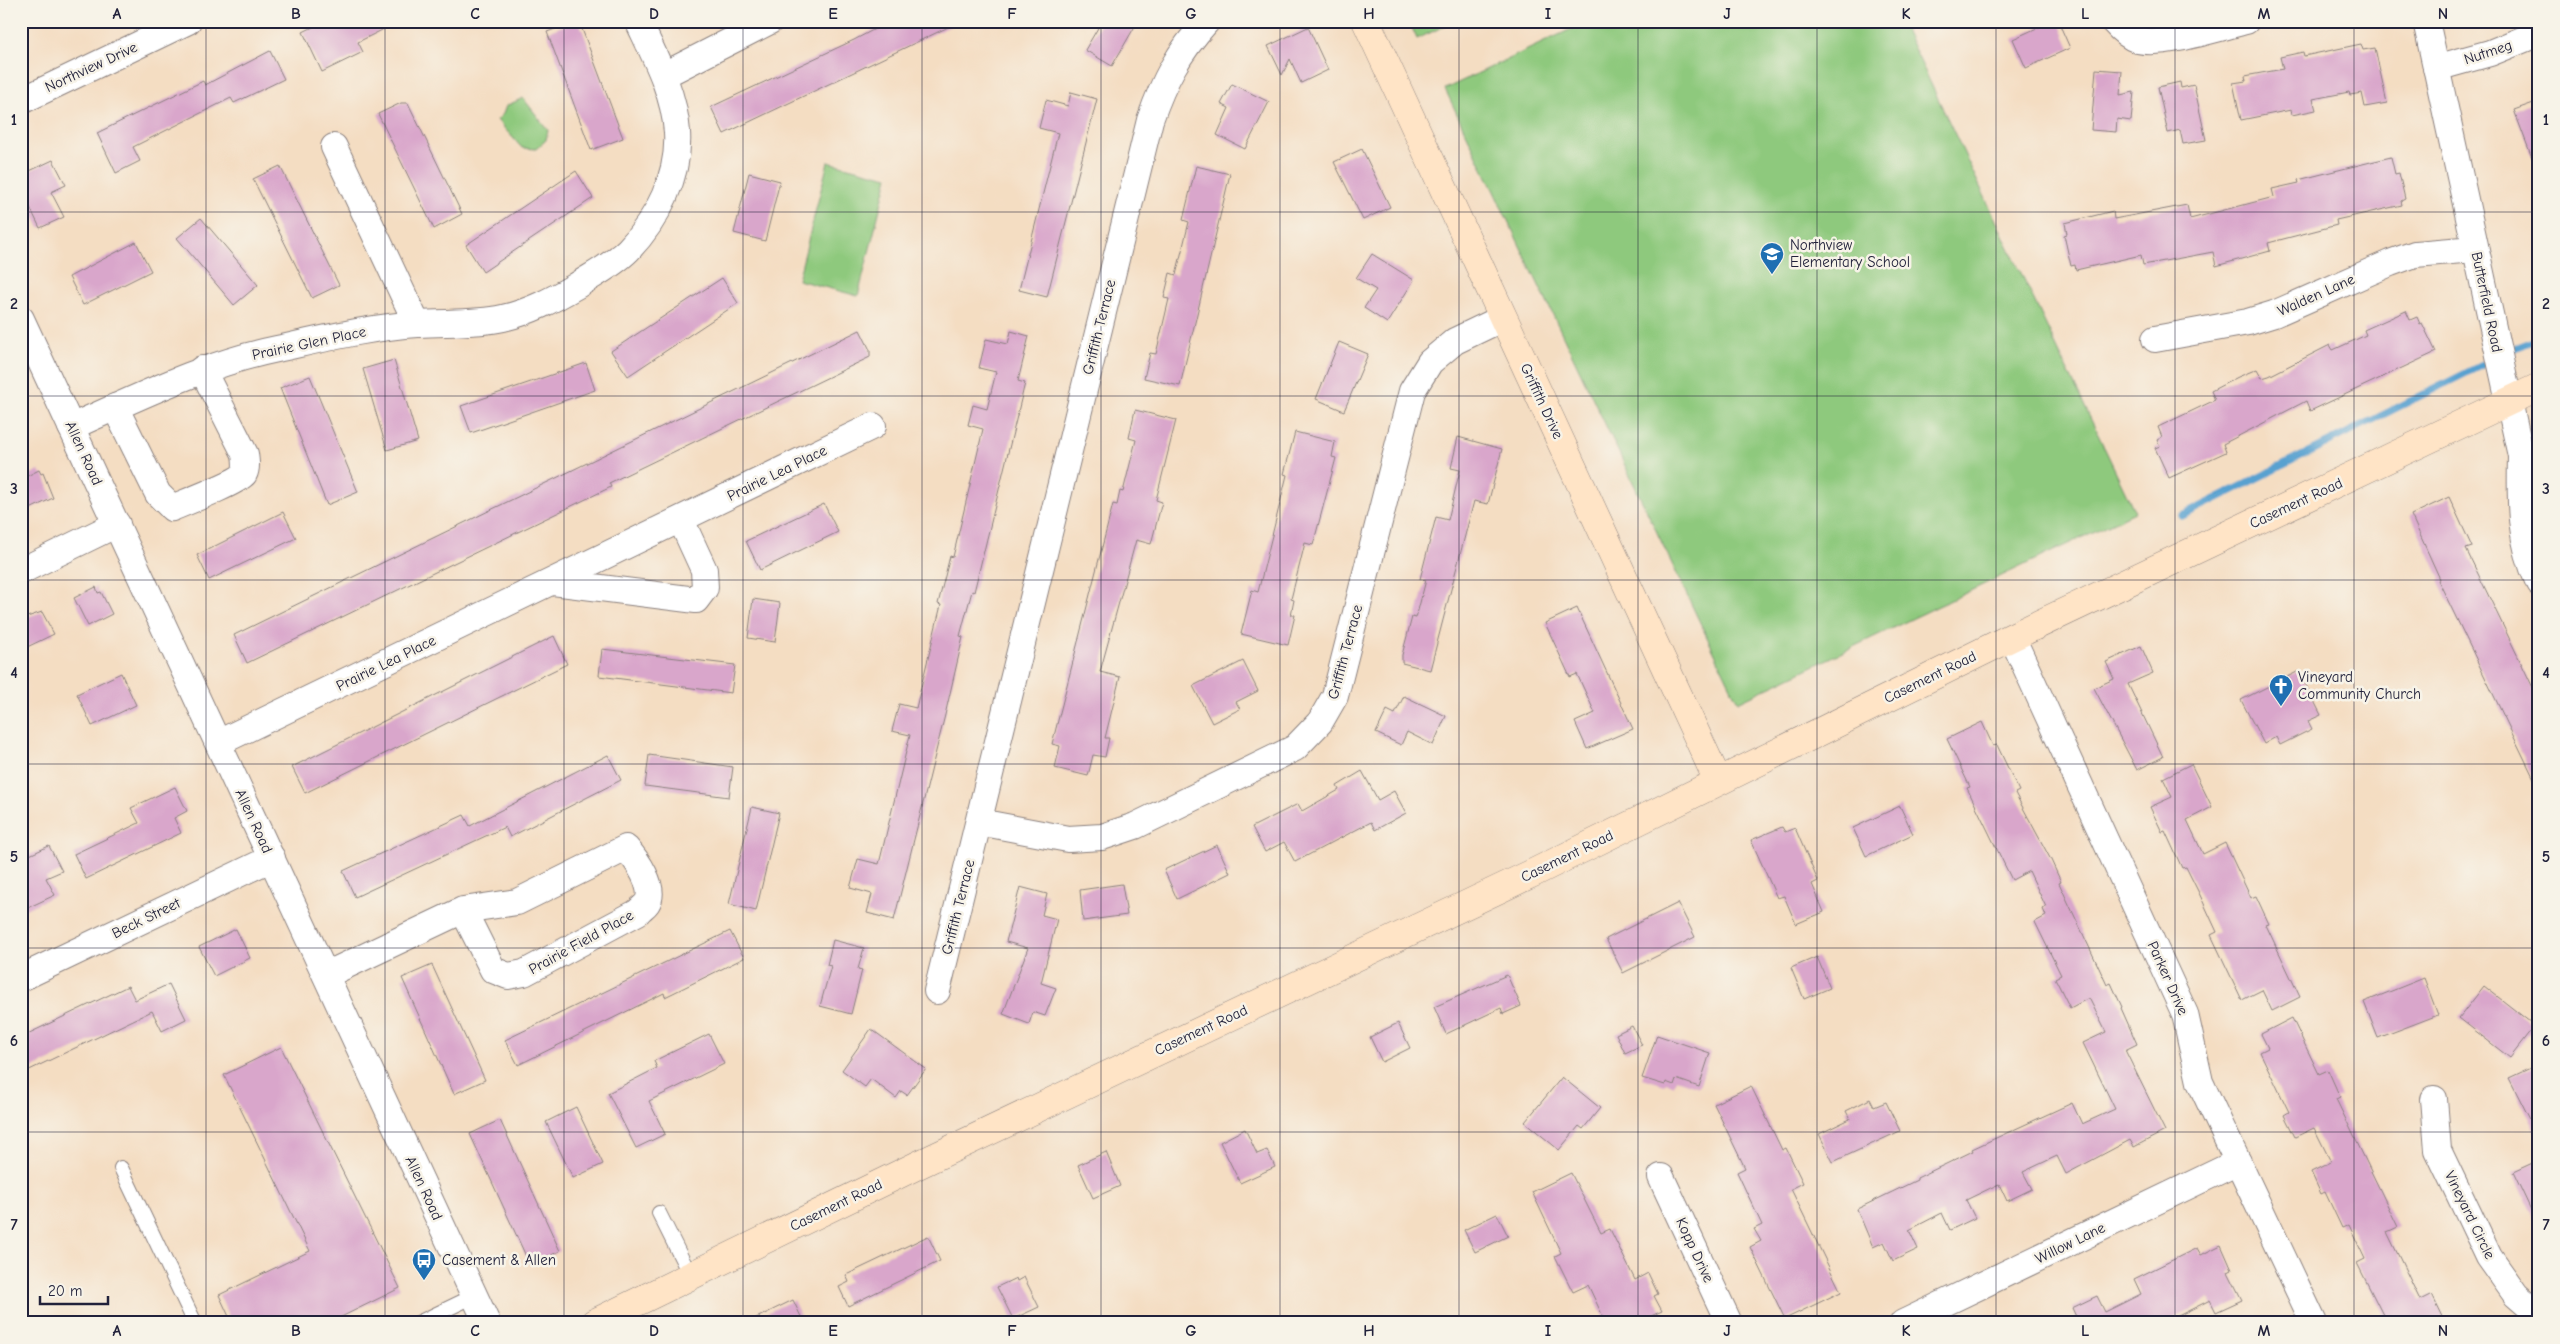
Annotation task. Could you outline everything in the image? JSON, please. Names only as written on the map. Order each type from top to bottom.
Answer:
[{"type":"street","name":"Northview Drive","points":[[21,101],[188,21]]},
{"type":"street","name":"Prairie Glen Place","points":[[71,427],[202,369],[275,349],[357,332],[417,324],[492,320],[534,310],[605,268],[628,250],[652,221],[668,190],[675,162],[677,134],[674,108],[664,75],[638,21]]},
{"type":"street","points":[[664,75],[770,21]]},
{"type":"street","name":"Griffith Terrace","points":[[937,991],[1150,120],[1164,80],[1184,46],[1207,21]]},
{"type":"street","name":"Griffith Drive","points":[[1366,21],[1718,782]]},
{"type":"street","points":[[2113,21],[2121,30],[2136,39],[2155,42],[2246,21]]},
{"type":"street","name":"Butterfield Road","points":[[2426,21],[2521,456],[2520,516],[2524,542],[2539,583]]},
{"type":"street","name":"Nutmeg","points":[[2436,68],[2490,53],[2539,33]]},
{"type":"street","points":[[334,147],[417,324]]},
{"type":"street","name":"Walden Lane","points":[[2155,339],[2248,322],[2265,317],[2415,254],[2476,249]]},
{"type":"street","name":"Griffith Terrace","points":[[979,822],[1068,839],[1102,837],[1135,826],[1295,748],[1320,722],[1335,696],[1412,391],[1430,362],[1454,342],[1503,318]]},
{"type":"street","name":"Allen Road","points":[[21,319],[487,1323]]},
{"type":"street","points":[[115,407],[158,494],[172,508],[240,478],[246,467],[245,454],[202,369]]},
{"type":"street","name":"Casement Road","points":[[594,1323],[690,1275],[1524,877],[2012,637],[2539,387]]},
{"type":"street","name":"Prairie Lea Place","points":[[218,743],[873,426]]},
{"type":"street","points":[[554,582],[696,600],[705,588],[704,570],[681,520]]},
{"type":"street","points":[[21,571],[117,524]]},
{"type":"street","name":"Parker Drive","points":[[2012,637],[2185,1014],[2200,1082],[2314,1323]]},
{"type":"street","name":"Prairie Field Place","points":[[326,975],[463,910],[517,902],[626,848],[634,857],[650,890],[648,902],[638,912],[524,973],[508,976],[493,970],[463,910]]},
{"type":"street","name":"Beck Street","points":[[21,978],[272,858]]},
{"type":"street","name":"Vineyard Circle","points":[[2434,1099],[2438,1150],[2489,1257],[2516,1295],[2539,1315]]},
{"type":"street","name":"Willow Lane","points":[[1903,1323],[2238,1162]]},
{"type":"street","name":"Kopp Drive","points":[[1661,1177],[1729,1323]]},
{"type":"lane","points":[[122,1168],[195,1323]]},
{"type":"lane","points":[[659,1213],[690,1275]]},
{"type":"lane","points":[[418,1323],[474,1296]]},
{"type":"green space","points":[[1409,21],[1455,21],[1417,39]]},
{"type":"green space","name":"Northview Elementary School","points":[[1588,21],[1901,21],[2135,512],[1738,702],[1445,89]]},
{"type":"green space","points":[[523,98],[548,130],[546,140],[536,149],[522,148],[497,120],[503,114],[506,106]]},
{"type":"green space","points":[[828,162],[888,177],[858,296],[798,280]]},
{"type":"building","points":[[325,21],[400,21],[358,42],[363,52],[322,72],[303,32]]},
{"type":"building","points":[[579,21],[623,138],[591,150],[547,32]]},
{"type":"building","points":[[890,21],[961,21],[724,134],[711,107],[854,40]]},
{"type":"building","points":[[1102,21],[1138,21],[1112,66],[1085,50]]},
{"type":"building","points":[[2052,21],[2058,21],[2070,48],[2026,68],[2013,39]]},
{"type":"building","points":[[1308,27],[1328,70],[1301,83],[1290,59],[1282,75],[1268,46]]},
{"type":"building","points":[[2361,44],[2363,50],[2375,48],[2387,103],[2365,107],[2362,93],[2350,95],[2349,92],[2313,99],[2316,110],[2292,115],[2291,110],[2241,120],[2233,83],[2246,81],[2245,76],[2283,69],[2280,57],[2303,52],[2304,56]]},
{"type":"building","points":[[270,51],[284,79],[234,103],[231,98],[133,147],[140,161],[116,173],[97,133],[203,81],[205,85]]},
{"type":"building","points":[[2096,69],[2122,71],[2120,95],[2134,92],[2131,121],[2117,119],[2116,132],[2091,130]]},
{"type":"building","points":[[2180,82],[2181,88],[2194,85],[2206,140],[2183,144],[2180,130],[2168,133],[2158,87]]},
{"type":"building","points":[[1232,84],[1269,102],[1245,149],[1217,135],[1229,108],[1221,104]]},
{"type":"building","points":[[1071,92],[1097,99],[1047,297],[1019,290],[1058,133],[1039,128],[1046,100],[1068,106]]},
{"type":"building","points":[[2539,101],[2539,170],[2537,171],[2514,110]]},
{"type":"building","points":[[401,103],[408,103],[462,214],[434,229],[378,114]]},
{"type":"building","points":[[1362,149],[1390,207],[1363,220],[1334,162]]},
{"type":"building","points":[[2391,157],[2395,174],[2399,173],[2405,199],[2401,201],[2402,205],[2336,220],[2337,225],[2268,243],[2270,251],[2216,266],[2213,252],[2143,265],[2141,255],[2076,270],[2075,265],[2071,266],[2064,235],[2067,234],[2065,223],[2113,211],[2114,219],[2187,205],[2190,219],[2274,197],[2272,189],[2299,183],[2298,180]]},
{"type":"building","points":[[53,160],[66,185],[51,192],[64,217],[40,228],[21,189],[21,175]]},
{"type":"building","points":[[280,166],[339,285],[312,298],[253,179]]},
{"type":"building","points":[[1196,166],[1230,174],[1180,386],[1144,378],[1150,353],[1156,354],[1169,299],[1164,298],[1170,273],[1176,275],[1189,222],[1183,220]]},
{"type":"building","points":[[576,171],[593,198],[483,272],[466,245]]},
{"type":"building","points":[[749,173],[780,181],[765,241],[734,233]]},
{"type":"building","points":[[201,218],[258,285],[234,305],[177,238]]},
{"type":"building","points":[[136,242],[151,271],[83,305],[69,277]]},
{"type":"building","points":[[1372,254],[1414,280],[1387,323],[1364,308],[1376,290],[1356,278]]},
{"type":"building","points":[[722,278],[738,303],[628,376],[611,351]]},
{"type":"building","points":[[2406,311],[2410,320],[2417,317],[2420,324],[2422,323],[2436,352],[2310,411],[2306,401],[2223,444],[2226,452],[2169,478],[2155,448],[2160,446],[2157,440],[2162,437],[2158,427],[2215,400],[2211,391],[2238,377],[2257,369],[2262,378],[2269,376],[2330,345],[2333,350],[2366,335],[2364,330]]},
{"type":"building","points":[[860,330],[870,350],[870,357],[609,483],[611,487],[247,663],[234,635]]},
{"type":"building","points":[[1011,331],[1029,336],[1018,381],[1025,383],[974,592],[972,591],[960,636],[963,637],[945,715],[894,920],[867,913],[872,894],[850,888],[858,859],[879,864],[910,735],[892,731],[899,704],[916,708],[941,605],[938,604],[950,556],[953,557],[983,429],[968,425],[973,405],[987,409],[996,372],[979,368],[986,339],[1008,344]]},
{"type":"building","points":[[1339,342],[1368,354],[1344,411],[1316,399]]},
{"type":"building","points":[[394,360],[418,441],[387,450],[363,369]]},
{"type":"building","points":[[586,363],[595,390],[471,433],[461,406]]},
{"type":"building","points":[[310,376],[358,492],[327,505],[280,388]]},
{"type":"building","points":[[1135,410],[1176,420],[1156,500],[1162,502],[1151,544],[1136,540],[1100,672],[1120,677],[1105,738],[1109,738],[1105,757],[1093,755],[1088,776],[1055,768],[1060,746],[1052,744],[1113,504],[1117,505],[1120,491],[1123,492],[1136,440],[1129,438]]},
{"type":"building","points":[[1295,432],[1335,442],[1332,457],[1336,458],[1313,545],[1305,543],[1291,599],[1294,600],[1291,615],[1295,615],[1288,645],[1241,634],[1252,590],[1258,592],[1287,475],[1284,474]]},
{"type":"building","points":[[1458,437],[1502,449],[1488,504],[1474,501],[1430,670],[1402,663],[1402,655],[1412,617],[1416,618],[1426,580],[1420,579],[1436,517],[1448,520],[1460,470],[1451,468]]},
{"type":"building","points":[[39,470],[41,474],[43,473],[53,498],[30,509],[21,491],[21,479]]},
{"type":"building","points":[[2449,497],[2472,547],[2466,549],[2539,700],[2539,789],[2438,580],[2440,579],[2411,515]]},
{"type":"building","points":[[824,504],[838,532],[760,570],[746,541]]},
{"type":"building","points":[[283,512],[296,538],[209,580],[197,555]]},
{"type":"building","points":[[96,587],[98,593],[101,592],[112,614],[88,626],[74,598]]},
{"type":"building","points":[[753,599],[780,603],[775,642],[748,638]]},
{"type":"building","points":[[1577,608],[1633,729],[1587,749],[1575,722],[1595,713],[1577,674],[1570,677],[1545,623]]},
{"type":"building","points":[[42,612],[54,634],[21,650],[21,619]]},
{"type":"building","points":[[554,636],[567,664],[305,793],[292,767]]},
{"type":"building","points":[[2141,646],[2153,673],[2128,684],[2163,757],[2137,770],[2094,688],[2114,679],[2106,662]]},
{"type":"building","points":[[602,649],[735,665],[731,693],[599,676]]},
{"type":"building","points":[[1243,661],[1258,691],[1236,702],[1240,709],[1212,723],[1193,686]]},
{"type":"building","name":"Vineyard Community Church","points":[[2299,671],[2321,715],[2308,721],[2312,729],[2280,745],[2276,737],[2264,744],[2241,700]]},
{"type":"building","points":[[121,673],[136,705],[92,726],[77,694]]},
{"type":"building","points":[[1404,696],[1446,716],[1433,745],[1407,732],[1401,745],[1376,733],[1387,710],[1395,714]]},
{"type":"building","points":[[1982,722],[1993,746],[1997,745],[2019,791],[2015,793],[2051,860],[2061,882],[2059,883],[2107,985],[2111,983],[2122,1007],[2137,1044],[2125,1050],[2165,1131],[2134,1147],[2130,1140],[2066,1174],[2057,1156],[2023,1172],[2032,1189],[2007,1201],[1999,1184],[1966,1200],[1975,1218],[1950,1230],[1942,1213],[1909,1230],[1918,1249],[1893,1261],[1884,1242],[1873,1247],[1857,1209],[1973,1151],[1972,1149],[2072,1103],[2082,1124],[2115,1109],[2083,1043],[2106,1032],[2089,998],[2070,1008],[2055,978],[2061,975],[2035,922],[2046,916],[2043,909],[2046,907],[2029,871],[2012,880],[1967,788],[1970,787],[1947,739]]},
{"type":"building","points":[[608,755],[621,780],[510,837],[505,827],[355,897],[343,871],[464,815],[470,826]]},
{"type":"building","points":[[649,755],[733,767],[729,797],[645,786]]},
{"type":"building","points":[[2191,764],[2212,807],[2187,820],[2203,854],[2225,843],[2251,898],[2256,896],[2269,924],[2266,925],[2300,997],[2272,1011],[2262,990],[2242,1000],[2211,935],[2217,932],[2199,893],[2186,867],[2182,868],[2165,831],[2162,832],[2150,807],[2172,797],[2163,778]]},
{"type":"building","points":[[1362,771],[1378,800],[1394,791],[1406,813],[1375,830],[1371,822],[1295,862],[1284,842],[1265,852],[1252,827],[1298,804],[1302,811],[1339,790],[1337,786]]},
{"type":"building","points":[[175,787],[187,811],[174,818],[181,833],[86,879],[74,854],[139,823],[131,808]]},
{"type":"building","points":[[1900,806],[1913,834],[1866,856],[1853,828]]},
{"type":"building","points":[[752,807],[779,813],[756,911],[729,904]]},
{"type":"building","points":[[1782,827],[1785,832],[1795,828],[1818,881],[1812,884],[1824,912],[1796,924],[1784,896],[1777,898],[1751,840]]},
{"type":"building","points":[[1217,845],[1230,873],[1177,899],[1164,870]]},
{"type":"building","points":[[49,846],[62,871],[46,878],[55,895],[21,911],[21,859]]},
{"type":"building","points":[[1122,884],[1127,915],[1083,921],[1080,890]]},
{"type":"building","points":[[1020,887],[1047,894],[1042,915],[1057,919],[1041,983],[1056,988],[1045,1016],[1033,1012],[1029,1024],[1003,1014],[1028,948],[1006,942]]},
{"type":"building","points":[[1678,903],[1695,937],[1623,973],[1606,939]]},
{"type":"building","points":[[236,929],[250,958],[214,976],[199,947]]},
{"type":"building","points":[[730,931],[744,958],[665,997],[664,993],[518,1065],[505,1040]]},
{"type":"building","points":[[833,940],[864,948],[858,969],[862,970],[851,1014],[820,1006],[831,966],[827,965]]},
{"type":"building","points":[[1817,957],[1830,988],[1804,999],[1791,968]]},
{"type":"building","points":[[432,965],[485,1080],[454,1094],[402,978]]},
{"type":"building","points":[[1507,975],[1521,1006],[1503,1014],[1501,1008],[1446,1034],[1434,1007]]},
{"type":"building","points":[[2424,978],[2438,1015],[2378,1038],[2364,1002]]},
{"type":"building","points":[[169,984],[186,1019],[162,1031],[152,1011],[21,1074],[21,1037],[128,986],[135,1000]]},
{"type":"building","points":[[2484,986],[2535,1026],[2510,1058],[2459,1018]]},
{"type":"building","points":[[2292,1018],[2319,1074],[2328,1070],[2340,1097],[2336,1099],[2398,1227],[2387,1232],[2420,1300],[2432,1294],[2446,1323],[2387,1323],[2357,1263],[2365,1259],[2349,1225],[2342,1228],[2325,1192],[2321,1194],[2311,1172],[2331,1162],[2314,1128],[2295,1137],[2284,1115],[2289,1112],[2260,1052],[2268,1048],[2261,1034]]},
{"type":"building","points":[[1398,1023],[1410,1048],[1382,1062],[1370,1037]]},
{"type":"building","points":[[1632,1026],[1642,1045],[1625,1053],[1616,1034]]},
{"type":"building","points":[[871,1029],[926,1069],[907,1095],[901,1091],[896,1098],[871,1079],[865,1087],[842,1070]]},
{"type":"building","points":[[709,1034],[724,1064],[649,1101],[665,1134],[636,1148],[608,1093],[657,1068],[654,1061]]},
{"type":"building","points":[[1657,1035],[1710,1053],[1699,1087],[1676,1079],[1674,1085],[1666,1082],[1665,1085],[1642,1078]]},
{"type":"building","points":[[281,1047],[400,1288],[329,1323],[232,1323],[219,1295],[310,1251],[224,1075]]},
{"type":"building","points":[[2539,1064],[2539,1137],[2509,1078]]},
{"type":"building","points":[[1562,1077],[1600,1108],[1583,1129],[1579,1126],[1559,1150],[1525,1122]]},
{"type":"building","points":[[1751,1086],[1782,1150],[1786,1148],[1803,1183],[1791,1189],[1841,1292],[1785,1319],[1750,1247],[1761,1241],[1754,1229],[1762,1225],[1737,1172],[1745,1168],[1714,1104]]},
{"type":"building","points":[[1870,1099],[1874,1107],[1886,1102],[1900,1131],[1833,1162],[1819,1134],[1850,1119],[1846,1111]]},
{"type":"building","points":[[576,1107],[603,1164],[573,1178],[546,1122]]},
{"type":"building","points":[[500,1120],[560,1251],[530,1265],[470,1134]]},
{"type":"building","points":[[1245,1129],[1257,1154],[1267,1150],[1275,1167],[1240,1183],[1220,1142]]},
{"type":"building","points":[[1106,1152],[1120,1186],[1093,1198],[1078,1165]]},
{"type":"building","points":[[2539,1160],[2539,1227],[2513,1172]]},
{"type":"building","points":[[1571,1173],[1601,1233],[1610,1229],[1635,1280],[1648,1273],[1658,1294],[1654,1296],[1662,1311],[1636,1323],[1606,1323],[1588,1285],[1573,1292],[1555,1256],[1561,1253],[1532,1192]]},
{"type":"building","points":[[1497,1214],[1508,1236],[1475,1252],[1464,1230]]},
{"type":"building","points":[[928,1236],[940,1261],[848,1306],[839,1287],[849,1282],[846,1275]]},
{"type":"building","points":[[2221,1245],[2232,1270],[2228,1272],[2242,1300],[2216,1312],[2210,1300],[2164,1323],[2079,1323],[2072,1308],[2097,1296],[2105,1312],[2141,1294],[2134,1279],[2197,1248],[2201,1255]]},
{"type":"building","points":[[1024,1277],[1039,1307],[1013,1319],[997,1287],[1016,1278],[1017,1281]]},
{"type":"building","points":[[793,1300],[804,1323],[746,1323]]},
{"type":"waterway","points":[[2515,348],[2539,339]]},
{"type":"waterway","points":[[2182,516],[2482,365]]},
{"type":"place","name":"Northview Elementary School","points":[[1772,275]]},
{"type":"place","name":"Vineyard Community Church","points":[[2281,707]]},
{"type":"place","name":"Casement & Allen","points":[[424,1281]]}]
